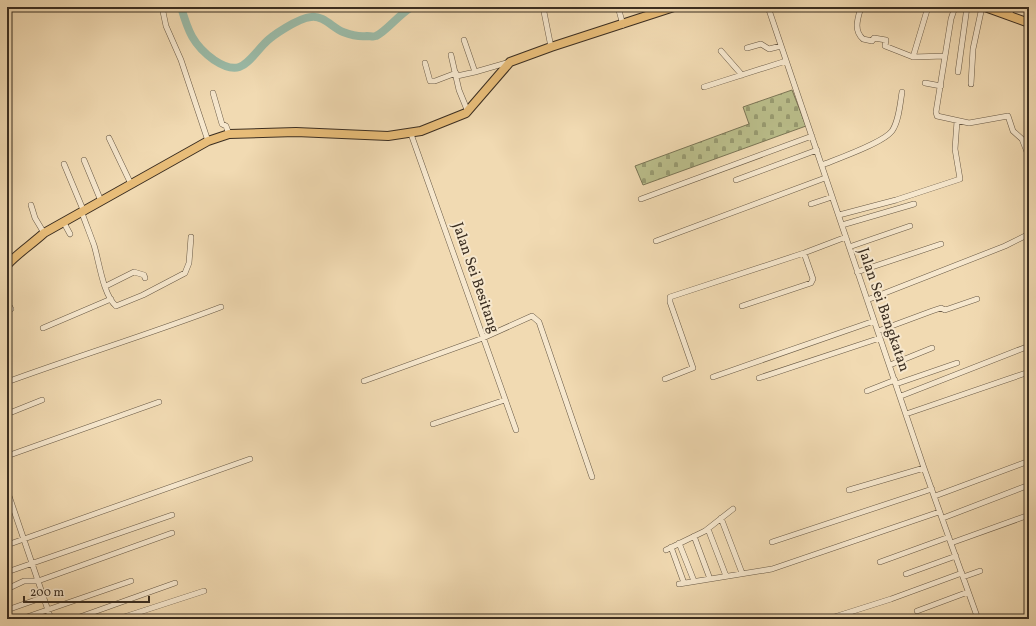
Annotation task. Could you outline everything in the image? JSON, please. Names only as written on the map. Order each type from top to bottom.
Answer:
[{"type":"main road","points":[[7,264],[44,233],[208,141],[228,134],[296,132],[388,136],[411,134],[468,112],[510,62],[551,47],[623,25],[651,11],[674,7]]},
{"type":"main road","points":[[986,7],[1010,11],[1028,23]]},
{"type":"street","points":[[162,7],[166,26],[180,60],[208,141]]},
{"type":"street","points":[[543,7],[551,47]]},
{"type":"street","points":[[618,7],[623,25]]},
{"type":"street","name":"Jalan Sei Bangkatan","points":[[768,7],[857,272],[935,496],[939,512],[943,518],[978,619]]},
{"type":"street","points":[[861,7],[857,23],[860,36],[867,41],[872,41],[874,38],[878,37],[886,40],[885,46],[913,56],[945,56]]},
{"type":"street","points":[[913,56],[928,7]]},
{"type":"street","points":[[955,7],[951,19],[936,112],[937,116],[969,123],[1008,116],[1013,131],[1022,139],[1029,157]]},
{"type":"street","points":[[958,72],[967,7]]},
{"type":"street","points":[[971,84],[973,49],[982,7]]},
{"type":"street","points":[[1028,23],[1029,50]]},
{"type":"street","points":[[464,40],[475,72]]},
{"type":"street","points":[[747,48],[761,44],[769,49],[781,46]]},
{"type":"street","points":[[721,51],[742,75]]},
{"type":"street","points":[[451,55],[459,90],[468,112]]},
{"type":"street","points":[[704,87],[786,61]]},
{"type":"street","points":[[425,63],[430,81],[435,81],[510,62]]},
{"type":"street","points":[[925,83],[941,86]]},
{"type":"street","points":[[822,165],[851,154],[887,135],[896,123],[902,92]]},
{"type":"street","points":[[214,93],[222,124],[226,126],[228,134]]},
{"type":"street","points":[[839,215],[896,200],[960,179],[956,148],[958,121]]},
{"type":"street","name":"Jalan Sei Besitang","points":[[411,134],[516,430]]},
{"type":"street","points":[[641,199],[812,136]]},
{"type":"street","points":[[109,138],[131,184]]},
{"type":"street","points":[[736,180],[817,150]]},
{"type":"street","points":[[84,160],[101,201]]},
{"type":"street","points":[[64,164],[83,212],[106,286],[114,305],[119,305],[143,295],[185,273],[189,263],[191,237]]},
{"type":"street","points":[[656,241],[825,178]]},
{"type":"street","points":[[811,204],[832,197]]},
{"type":"street","points":[[842,225],[914,204]]},
{"type":"street","points":[[31,205],[35,218],[44,233]]},
{"type":"street","points":[[64,223],[70,234]]},
{"type":"street","points":[[849,247],[910,226]]},
{"type":"street","points":[[867,300],[1005,246],[1029,234]]},
{"type":"street","points":[[665,378],[693,368],[670,302],[670,296],[804,253],[846,237]]},
{"type":"street","points":[[857,272],[941,244]]},
{"type":"street","points":[[742,306],[811,282],[812,280],[804,253]]},
{"type":"street","points":[[106,286],[134,272],[144,274],[145,278]]},
{"type":"street","points":[[43,328],[111,299]]},
{"type":"street","points":[[878,331],[932,311],[950,308],[977,299]]},
{"type":"street","points":[[7,302],[11,309]]},
{"type":"street","points":[[7,382],[93,350],[141,337],[221,307]]},
{"type":"street","points":[[364,380],[483,338],[530,316],[537,319],[559,378],[592,477]]},
{"type":"street","points":[[713,377],[874,321]]},
{"type":"street","points":[[759,378],[880,338]]},
{"type":"street","points":[[901,396],[1029,346]]},
{"type":"street","points":[[890,365],[932,348]]},
{"type":"street","points":[[867,391],[957,363]]},
{"type":"street","points":[[906,414],[1029,372]]},
{"type":"street","points":[[7,414],[42,400]]},
{"type":"street","points":[[433,424],[505,400]]},
{"type":"street","points":[[7,456],[159,402]]},
{"type":"street","points":[[7,545],[250,459]]},
{"type":"street","points":[[935,496],[1029,461]]},
{"type":"street","points":[[849,490],[924,468]]},
{"type":"street","points":[[943,518],[1029,485]]},
{"type":"street","points":[[772,542],[932,489]]},
{"type":"street","points":[[7,493],[51,619]]},
{"type":"street","points":[[7,510],[13,508]]},
{"type":"street","points":[[733,509],[708,529],[668,548],[681,584],[772,569],[939,512]]},
{"type":"street","points":[[7,572],[172,515]]},
{"type":"street","points":[[951,543],[1029,515]]},
{"type":"street","points":[[721,518],[742,573]]},
{"type":"street","points":[[708,529],[726,576]]},
{"type":"street","points":[[7,590],[24,581],[38,581],[172,533]]},
{"type":"street","points":[[694,536],[710,579]]},
{"type":"street","points":[[880,562],[949,536]]},
{"type":"street","points":[[679,543],[694,581]]},
{"type":"street","points":[[906,574],[956,556]]},
{"type":"street","points":[[828,619],[962,575],[980,571]]},
{"type":"street","points":[[21,619],[131,581]]},
{"type":"street","points":[[74,619],[175,583]]},
{"type":"street","points":[[118,619],[204,591]]},
{"type":"street","points":[[916,611],[968,592]]},
{"type":"street","points":[[7,610],[44,597]]},
{"type":"green space","points":[[792,90],[806,126],[643,185],[635,166],[749,124],[743,107]]},
{"type":"waterway","points":[[181,7],[186,23],[196,43],[214,60],[231,68],[243,66],[273,36],[300,20],[311,17],[320,18],[339,30],[352,35],[376,36],[412,7]]}]
